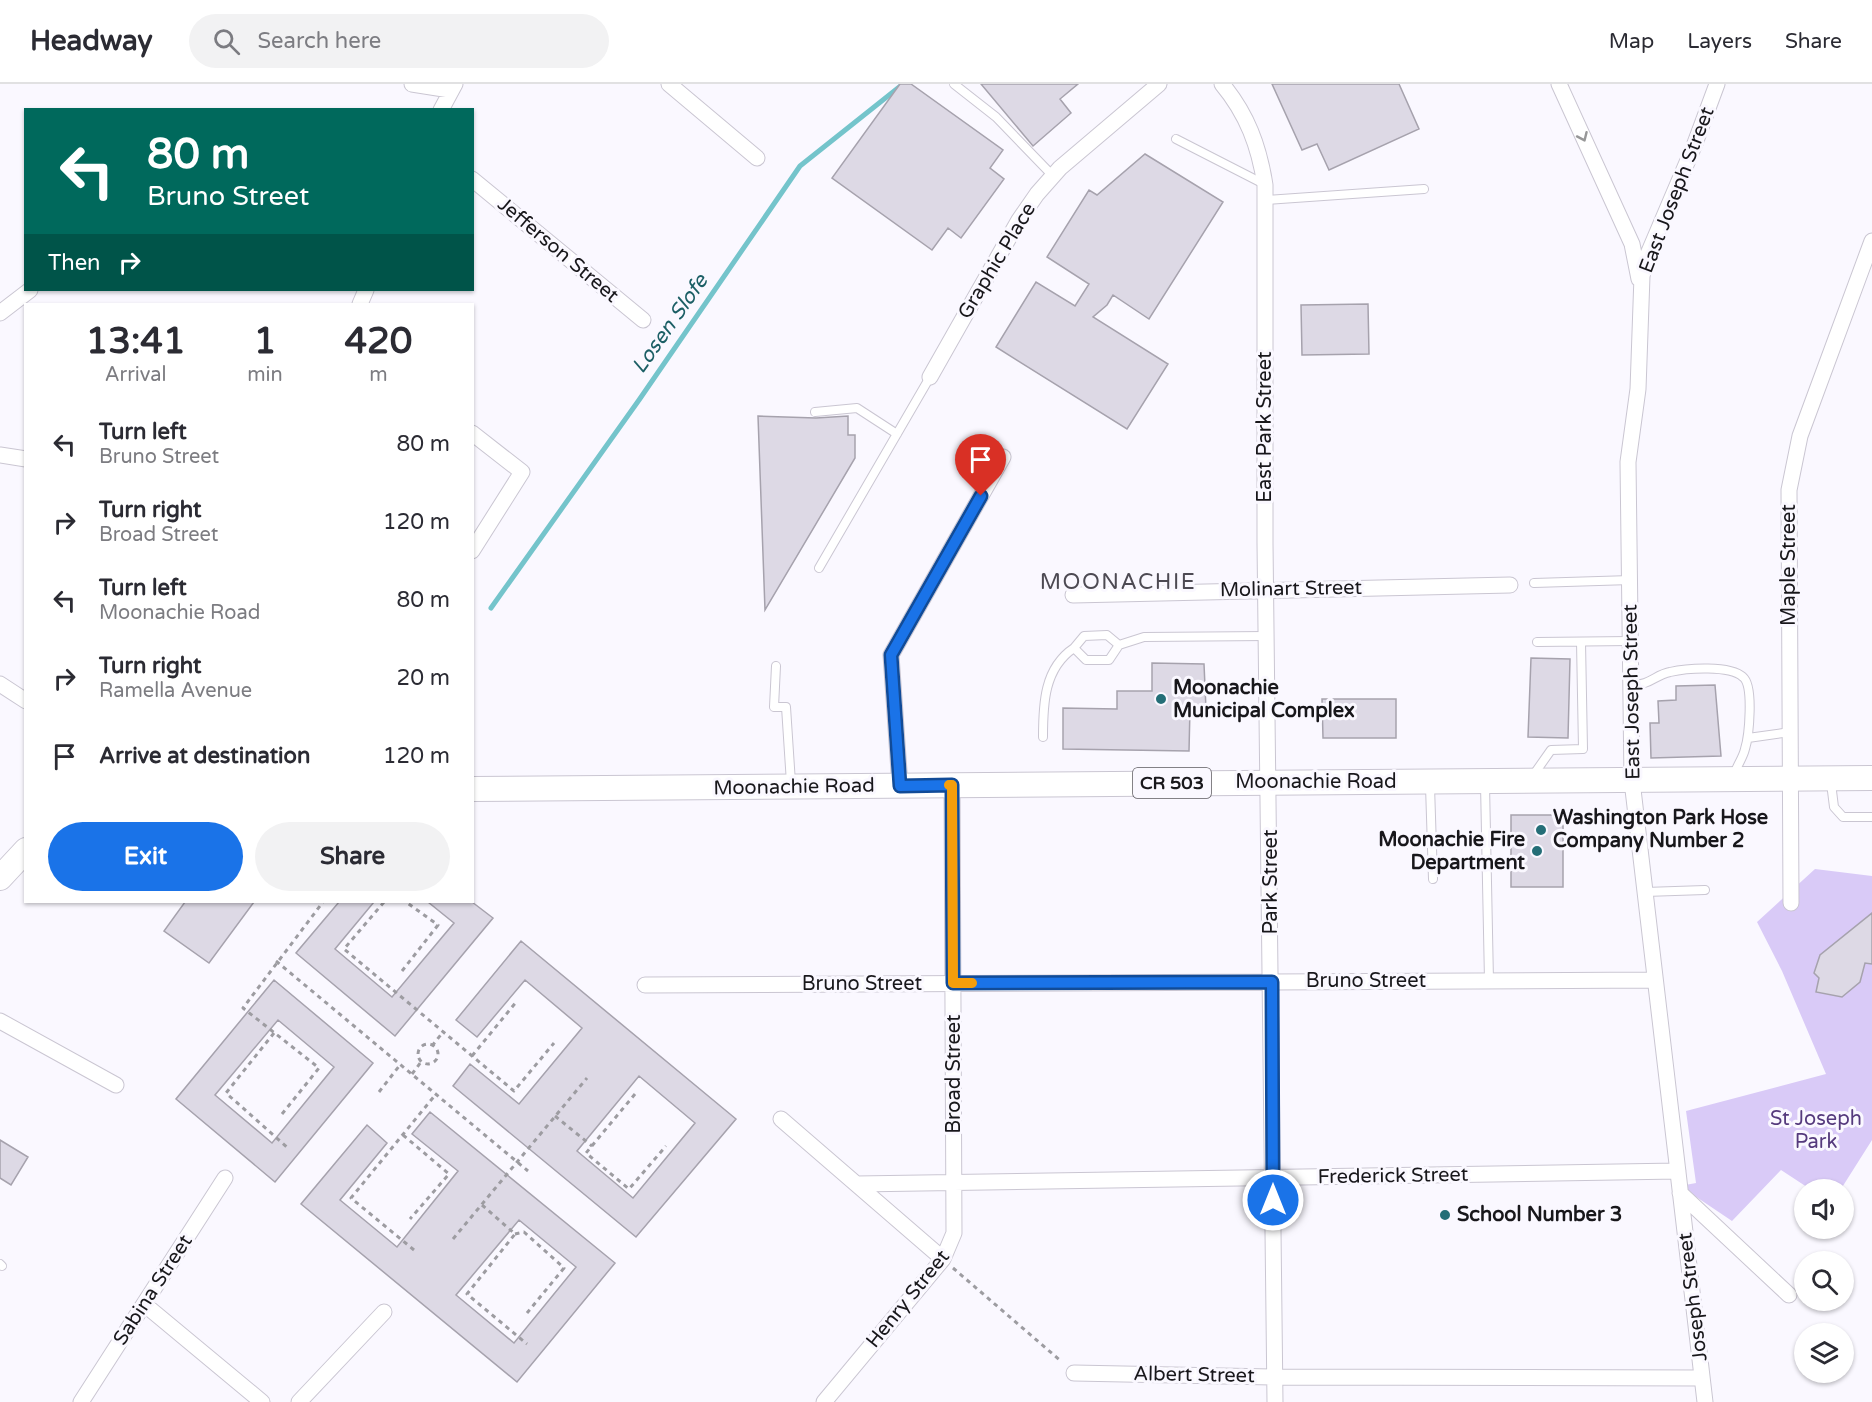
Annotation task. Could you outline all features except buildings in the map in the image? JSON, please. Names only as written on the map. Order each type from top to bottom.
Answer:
[{"type":"main road","name":"Moonachie Road","points":[[474,789],[1872,778]]},
{"type":"main road","points":[[0,878],[24,852]]},
{"type":"street","points":[[412,84],[453,87],[442,108]]},
{"type":"street","points":[[669,84],[757,158]]},
{"type":"street","name":"Graphic Place","points":[[930,377],[1019,220],[1053,176],[1159,84]]},
{"type":"street","name":"East Park Street","points":[[1222,84],[1252,132],[1261,156],[1265,192],[1266,590],[1270,782]]},
{"type":"street","name":"East Joseph Street","points":[[1559,84],[1632,244],[1638,270],[1640,297],[1638,389],[1628,462],[1632,781],[1680,1192]]},
{"type":"street","name":"East Joseph Street","points":[[1640,297],[1648,254],[1694,147],[1717,84]]},
{"type":"street","name":"Jefferson Street","points":[[474,181],[643,320]]},
{"type":"street","name":"Maple Street","points":[[1791,903],[1789,490],[1793,462],[1872,241]]},
{"type":"street","points":[[0,313],[29,291]]},
{"type":"street","points":[[474,435],[522,472],[474,548]]},
{"type":"street","points":[[0,455],[24,459]]},
{"type":"street","points":[[900,786],[891,655],[1003,457]]},
{"type":"street","name":"Molinart Street","points":[[1073,595],[1510,585]]},
{"type":"street","points":[[0,684],[24,700]]},
{"type":"street","name":"Park Street","points":[[1270,782],[1275,1402]]},
{"type":"street","name":"Broad Street","points":[[952,785],[954,1183]]},
{"type":"street","name":"Bruno Street","points":[[645,985],[1655,980]]},
{"type":"street","points":[[0,1021],[116,1085]]},
{"type":"street","points":[[781,1119],[943,1259]]},
{"type":"street","name":"Frederick Street","points":[[856,1184],[1678,1172]]},
{"type":"street","name":"Sabina Street","points":[[81,1402],[225,1178]]},
{"type":"street","name":"Henry Street","points":[[824,1402],[943,1259],[954,1233],[954,1183]]},
{"type":"street","points":[[1680,1192],[1789,1295]]},
{"type":"street","name":"Joseph Street","points":[[1680,1192],[1705,1402]]},
{"type":"street","points":[[144,1304],[262,1402]]},
{"type":"street","points":[[299,1402],[384,1312]]},
{"type":"street","name":"Albert Street","points":[[1074,1372],[1275,1377],[1702,1378]]},
{"type":"lane","points":[[954,84],[996,117],[1053,176]]},
{"type":"lane","points":[[1176,139],[1265,192],[1424,189]]},
{"type":"lane","points":[[819,568],[930,377]]},
{"type":"lane","points":[[815,411],[857,408],[897,434]]},
{"type":"lane","points":[[1534,583],[1631,580]]},
{"type":"lane","points":[[1043,737],[1043,703],[1053,669],[1061,656],[1074,648],[1084,636],[1107,635],[1119,645]]},
{"type":"lane","points":[[1074,648],[1086,660],[1109,660],[1119,645],[1144,637],[1267,636]]},
{"type":"lane","points":[[1538,642],[1631,641]]},
{"type":"lane","points":[[1529,781],[1551,750],[1583,748],[1581,642]]},
{"type":"lane","points":[[776,666],[774,707],[786,707],[791,787]]},
{"type":"lane","points":[[1632,685],[1645,685],[1666,672],[1684,669],[1736,673],[1748,684],[1748,738],[1733,779]]},
{"type":"lane","points":[[1748,738],[1790,732]]},
{"type":"lane","points":[[1830,778],[1834,807],[1843,817],[1872,817]]},
{"type":"lane","points":[[1430,781],[1434,879]]},
{"type":"lane","points":[[1485,781],[1489,981]]},
{"type":"lane","points":[[1645,892],[1705,890]]},
{"type":"path","points":[[282,1114],[319,1068],[243,1008],[276,961],[322,903]]},
{"type":"path","points":[[383,903],[344,949],[514,1091],[554,1044]]},
{"type":"path","points":[[402,971],[438,925],[407,903]]},
{"type":"path","points":[[276,961],[528,1171]]},
{"type":"path","points":[[472,1056],[517,1001]]},
{"type":"path","points":[[432,1046],[443,1032]]},
{"type":"path","points":[[274,1033],[226,1093],[288,1148]]},
{"type":"path","points":[[424,1045],[432,1046],[437,1052],[435,1060],[427,1064],[421,1062],[418,1056],[419,1050],[424,1045]]},
{"type":"path","points":[[412,1074],[421,1062]]},
{"type":"path","points":[[379,1092],[400,1065]]},
{"type":"path","points":[[453,1239],[586,1078]]},
{"type":"path","points":[[414,1250],[351,1198],[436,1094]]},
{"type":"path","points":[[635,1094],[586,1153],[629,1189],[666,1146]]},
{"type":"path","points":[[555,1116],[592,1146]]},
{"type":"path","points":[[403,1135],[449,1174],[410,1219]]},
{"type":"path","points":[[482,1204],[515,1234]]},
{"type":"path","points":[[527,1313],[564,1268],[524,1232],[515,1234],[467,1294],[527,1344]]},
{"type":"path","points":[[943,1259],[1074,1372]]},
{"type":"green space","name":"St Joseph Park","points":[[1815,869],[1872,876],[1872,1140],[1847,1179],[1795,1179],[1781,1170],[1732,1221],[1680,1186],[1696,1183],[1686,1111],[1826,1074],[1782,971],[1757,922]]},
{"type":"waterway","name":"Losen Slofe","points":[[491,608],[639,400],[800,166],[903,84]]},
{"type":"slow traffic","points":[[949,785],[952,785],[953,983],[972,983]]},
{"type":"place","name":"Moonachie Municipal Complex","points":[[1161,699]]},
{"type":"place","name":"Washington Park Hose Company Number 2","points":[[1541,830]]},
{"type":"place","name":"Moonachie Fire Department","points":[[1537,851]]},
{"type":"place","name":"School Number 3","points":[[1445,1215]]},
{"type":"district","name":"MOONACHIE","points":[[1118,582]]},
{"type":"route","points":[[981,496],[891,655],[900,786],[952,785],[953,983],[1272,982],[1273,1200]]}]
